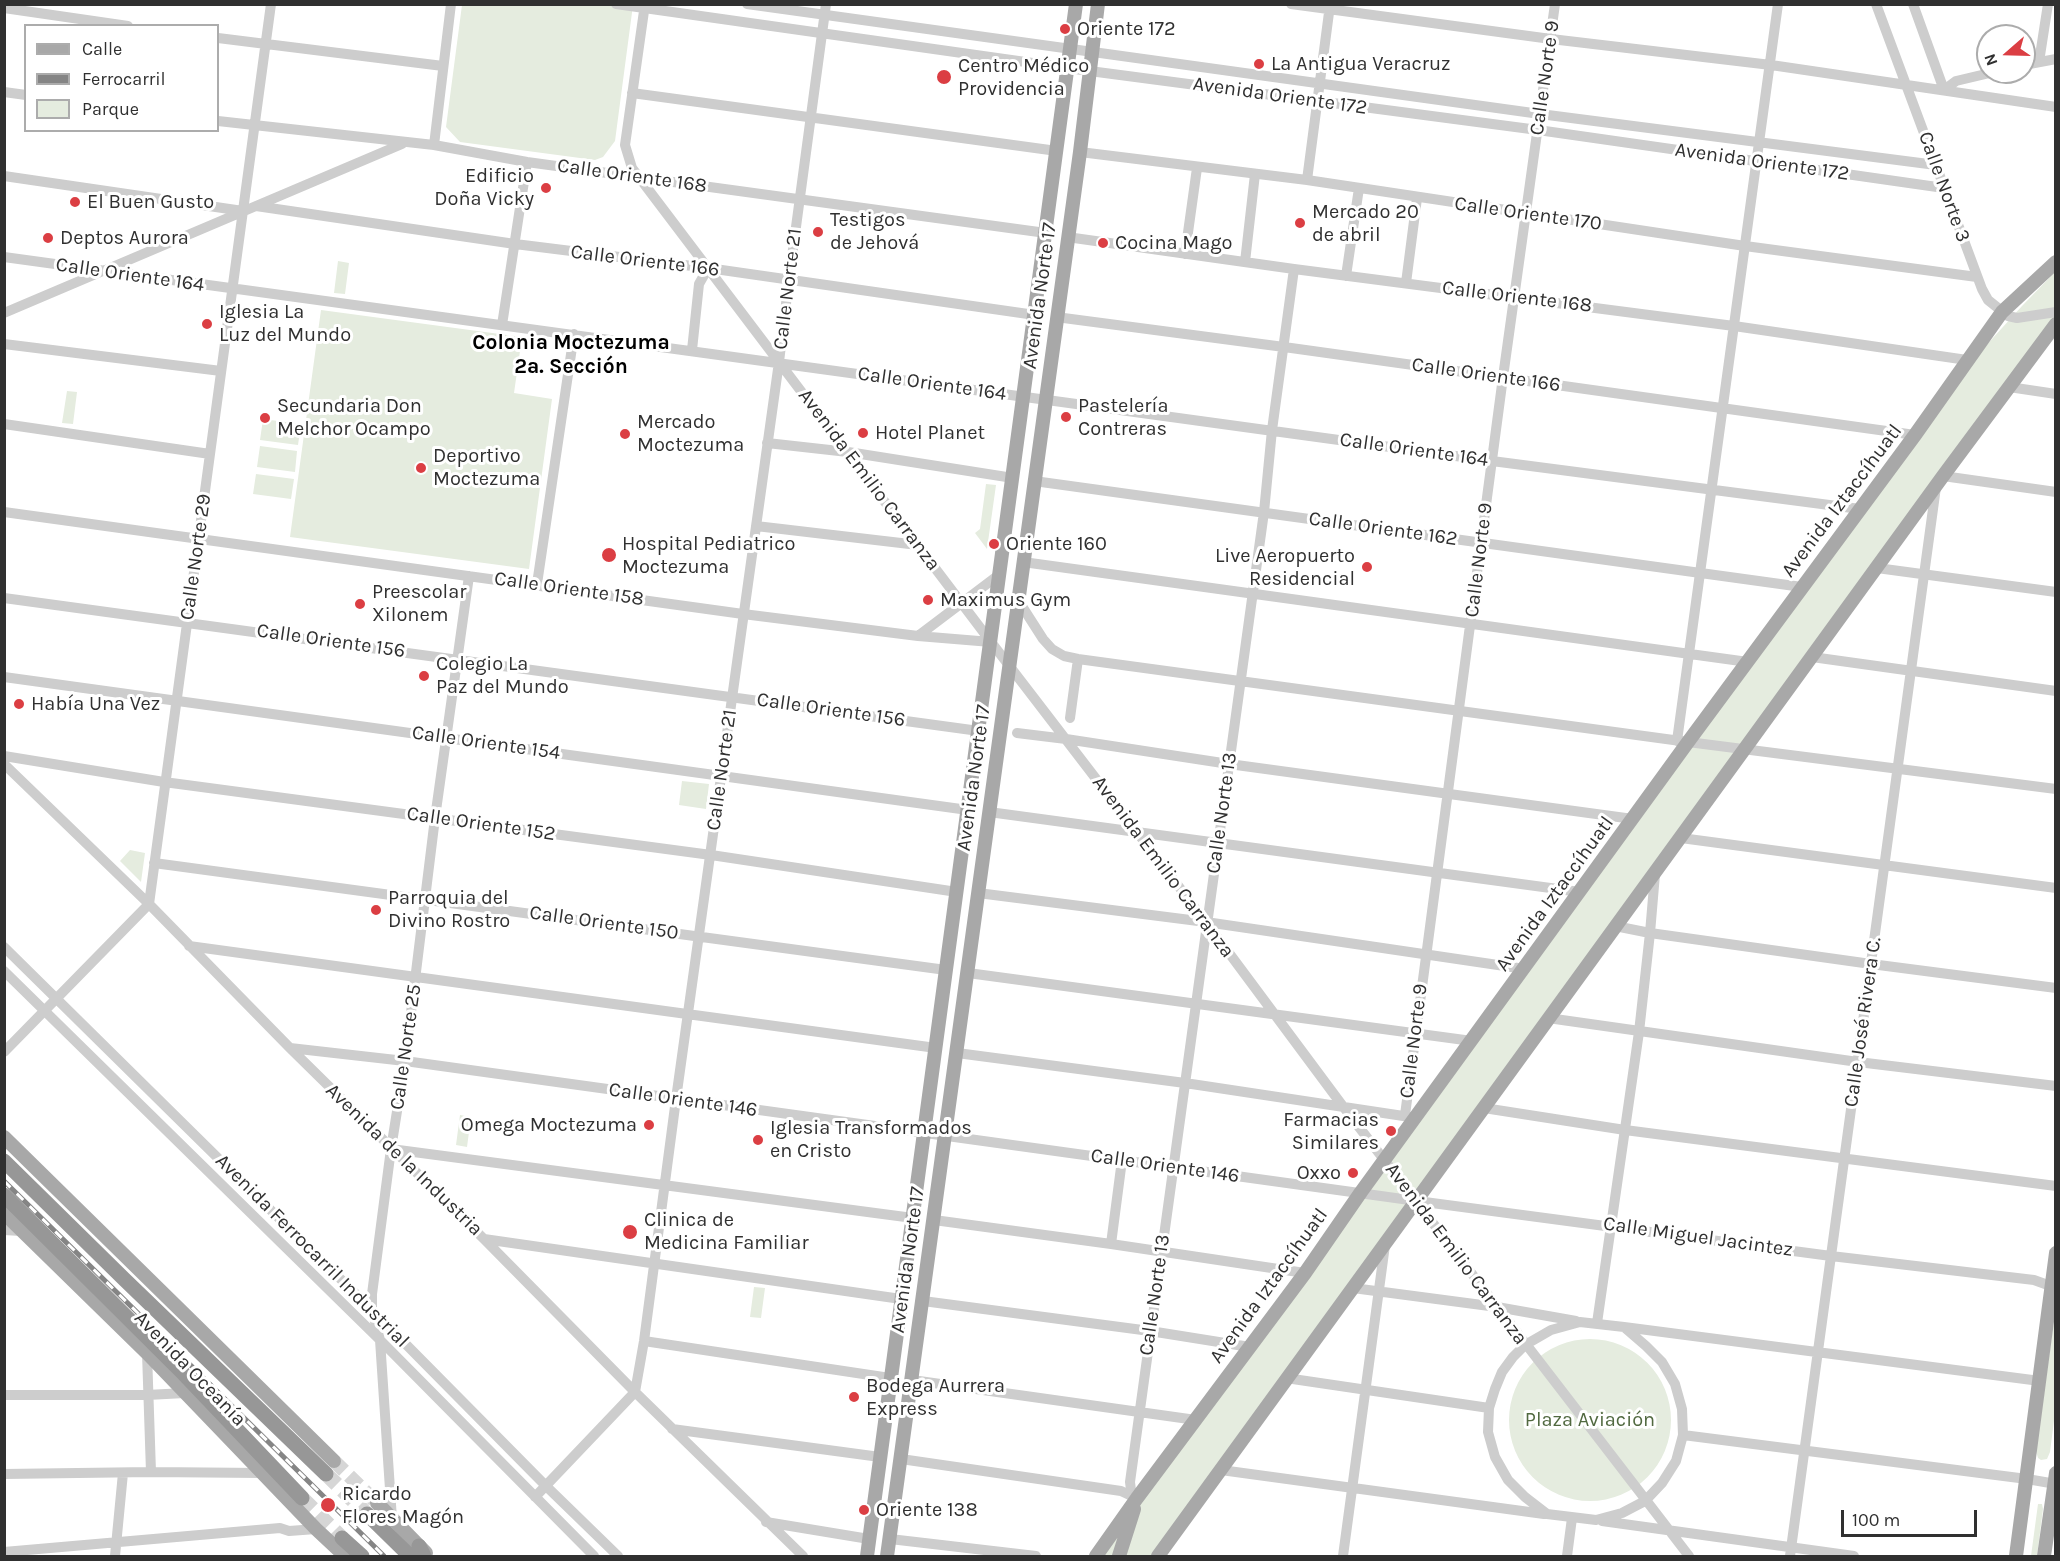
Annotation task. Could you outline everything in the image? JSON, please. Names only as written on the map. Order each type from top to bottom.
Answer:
[{"type":"highway","name":"Avenida Oceanía","points":[[4,1161],[124,1279],[330,1468]]},
{"type":"highway","name":"Avenida Oceanía","points":[[4,1195],[184,1374],[302,1498]]},
{"type":"highway","points":[[372,1509],[420,1554]]},
{"type":"highway","points":[[342,1538],[362,1557]]},
{"type":"main road","name":"Avenida Norte 17","points":[[867,1557],[1076,4]]},
{"type":"main road","name":"Avenida Norte 17","points":[[887,1557],[1080,153],[1098,4]]},
{"type":"main road","name":"Avenida Iztaccíhuatl","points":[[1096,1557],[1137,1498],[1305,1273],[1384,1161],[1410,1117],[1472,1041],[1525,969],[1633,819],[1683,742],[1748,662],[1916,435],[2002,312],[2055,262]]},
{"type":"main road","points":[[1158,1557],[2055,324]]},
{"type":"main road","name":"Avenida Oceanía","points":[[4,1137],[330,1468]]},
{"type":"main road","name":"Avenida Oceanía","points":[[4,1213],[147,1353],[345,1557]]},
{"type":"main road","points":[[2016,1557],[2055,1253]]},
{"type":"main road","points":[[2044,1557],[2055,1480]]},
{"type":"main road","points":[[1119,1557],[1137,1498]]},
{"type":"main road","points":[[372,1509],[392,1519],[420,1554]]},
{"type":"street","name":"Calle Norte 29","points":[[149,904],[271,4]]},
{"type":"street","points":[[434,146],[451,4]]},
{"type":"street","name":"Avenida Oriente 172","points":[[616,4],[645,6],[822,34],[1538,130],[1944,188]]},
{"type":"street","name":"Avenida Oriente 172","points":[[747,4],[1540,114],[1936,165]]},
{"type":"street","name":"Calle Norte 21","points":[[635,1392],[644,1341],[779,362],[826,4]]},
{"type":"street","points":[[1291,4],[1330,7],[1551,39],[1771,65],[2055,107]]},
{"type":"street","name":"Calle Norte 9","points":[[1410,1117],[1414,1033],[1555,4]]},
{"type":"street","points":[[1683,742],[1690,654],[1778,4]]},
{"type":"street","points":[[1913,4],[1944,90]]},
{"type":"street","points":[[2048,4],[2038,62],[2055,59]]},
{"type":"street","name":"Calle Norte 3","points":[[1872,5],[1906,86],[1977,276],[1988,300],[2002,312]]},
{"type":"street","points":[[638,177],[632,168],[625,146],[645,6]]},
{"type":"street","points":[[1307,180],[1330,7]]},
{"type":"street","points":[[4,8],[114,24]]},
{"type":"street","points":[[219,38],[443,66]]},
{"type":"street","points":[[1944,90],[1956,81],[1976,76]]},
{"type":"street","points":[[4,93],[24,95]]},
{"type":"street","points":[[632,93],[1057,151]]},
{"type":"street","name":"Calle Oriente 168","points":[[219,121],[434,146],[527,162],[1046,233]]},
{"type":"street","points":[[4,313],[404,142]]},
{"type":"street","name":"Calle Oriente 170","points":[[1080,153],[1307,180],[1745,246],[1977,276]]},
{"type":"street","points":[[502,325],[527,162]]},
{"type":"street","points":[[1185,254],[1197,168]]},
{"type":"street","points":[[1245,262],[1255,174]]},
{"type":"street","points":[[4,176],[243,211]]},
{"type":"street","name":"Avenida Emilio Carranza","points":[[638,177],[1206,922],[1384,1161],[1689,1557]]},
{"type":"street","points":[[1346,276],[1359,188]]},
{"type":"street","points":[[1406,283],[1417,198]]},
{"type":"street","name":"Calle Oriente 166","points":[[256,206],[1035,315]]},
{"type":"street","name":"Calle Oriente 168","points":[[1067,237],[1734,326],[1967,360]]},
{"type":"street","name":"Calle Oriente 164","points":[[4,257],[232,290],[574,334],[1492,461],[1860,509]]},
{"type":"street","points":[[692,350],[699,284],[708,268]]},
{"type":"street","name":"Calle Norte 13","points":[[1137,1498],[1131,1491],[1130,1482],[1264,512],[1272,430],[1294,269]]},
{"type":"street","points":[[2002,312],[2017,318],[2051,315],[2055,312]]},
{"type":"street","name":"Calle Oriente 166","points":[[1056,317],[1284,346],[1916,435]]},
{"type":"street","points":[[537,584],[574,334]]},
{"type":"street","points":[[4,344],[221,371]]},
{"type":"street","points":[[2009,387],[2055,394]]},
{"type":"street","points":[[4,424],[210,454]]},
{"type":"street","points":[[767,443],[848,452],[1013,478]]},
{"type":"street","name":"Calle Oriente 162","points":[[1034,481],[1802,587]]},
{"type":"street","points":[[1939,481],[2055,492]]},
{"type":"street","name":"Calle José Rivera C.","points":[[1791,1552],[1897,770],[1939,481]]},
{"type":"street","name":"Calle Oriente 158","points":[[4,512],[743,614],[918,636],[991,642]]},
{"type":"street","points":[[756,525],[918,545]]},
{"type":"street","points":[[1023,562],[1748,662]]},
{"type":"street","points":[[1877,568],[2055,591]]},
{"type":"street","points":[[918,636],[1000,574]]},
{"type":"street","name":"Calle Norte 25","points":[[392,1519],[380,1340],[372,1310],[374,1277],[405,1061],[435,818],[470,576]]},
{"type":"street","name":"Calle Oriente 156","points":[[4,598],[979,731]]},
{"type":"street","points":[[1018,600],[1052,649],[1064,656],[1078,659],[1683,742],[2055,789]]},
{"type":"street","points":[[1812,657],[2055,691]]},
{"type":"street","points":[[1070,718],[1078,659]]},
{"type":"street","name":"Calle Oriente 154","points":[[4,677],[968,810]]},
{"type":"street","points":[[1017,733],[1633,819]]},
{"type":"street","name":"Calle Oriente 152","points":[[4,756],[164,782],[711,855],[957,892]]},
{"type":"street","name":"Avenida de la Industria","points":[[4,764],[149,904],[391,1149],[484,1239],[765,1522],[803,1557]]},
{"type":"street","points":[[989,812],[1580,892]]},
{"type":"street","points":[[1681,838],[2055,888]]},
{"type":"street","name":"Calle Oriente 150","points":[[154,863],[946,970]]},
{"type":"street","points":[[1597,1323],[1639,1032],[1655,873]]},
{"type":"street","points":[[978,893],[1206,922],[1525,969]]},
{"type":"street","points":[[4,1052],[149,904]]},
{"type":"street","points":[[1615,926],[1650,933],[2055,988]]},
{"type":"street","points":[[189,946],[936,1048]]},
{"type":"street","name":"Avenida Ferrocarril Industrial","points":[[4,947],[372,1310],[618,1557]]},
{"type":"street","name":"Avenida Ferrocarril Industrial","points":[[4,971],[380,1340],[594,1557]]},
{"type":"street","points":[[968,973],[1472,1041]]},
{"type":"street","points":[[1548,1018],[1858,1062],[2055,1086]]},
{"type":"street","name":"Calle Oriente 146","points":[[290,1048],[405,1061],[945,1137],[1361,1192]]},
{"type":"street","points":[[957,1053],[1342,1105],[1410,1117]]},
{"type":"street","points":[[1484,1107],[1625,1130],[2055,1186]]},
{"type":"street","points":[[391,1149],[913,1218]]},
{"type":"street","points":[[1111,1244],[1122,1160]]},
{"type":"street","name":"Calle Miguel Jacintez","points":[[1361,1192],[1831,1256],[2053,1281]]},
{"type":"street","points":[[933,1221],[1111,1244],[1305,1273]]},
{"type":"street","points":[[4,1230],[21,1231]]},
{"type":"street","points":[[484,1239],[901,1299]]},
{"type":"street","points":[[1343,1557],[1386,1242]]},
{"type":"street","points":[[1353,1288],[1497,1307],[1580,1322],[2040,1381]]},
{"type":"street","points":[[923,1301],[1150,1331],[1250,1347]]},
{"type":"street","points":[[1547,1514],[1508,1480],[1495,1457],[1488,1432],[1489,1408],[1502,1372],[1513,1357],[1526,1345],[1551,1329],[1580,1322]]},
{"type":"street","points":[[1596,1520],[1622,1513],[1645,1501],[1662,1483],[1676,1461],[1683,1435],[1682,1409],[1675,1384],[1667,1369],[1624,1327]]},
{"type":"street","points":[[644,1341],[890,1378]]},
{"type":"street","points":[[147,1353],[151,1472]]},
{"type":"street","points":[[1286,1378],[1489,1408]]},
{"type":"street","points":[[912,1380],[1140,1410],[1196,1420]]},
{"type":"street","points":[[535,1497],[635,1392]]},
{"type":"street","points":[[4,1395],[185,1393]]},
{"type":"street","points":[[672,1429],[880,1457]]},
{"type":"street","points":[[1683,1435],[2027,1479],[2055,1480]]},
{"type":"street","points":[[901,1459],[1120,1491],[1137,1498]]},
{"type":"street","points":[[1221,1470],[1596,1520],[1791,1552],[1854,1557]]},
{"type":"street","points":[[115,1557],[123,1473]]},
{"type":"street","points":[[4,1474],[261,1473]]},
{"type":"street","points":[[1567,1557],[1572,1518]]},
{"type":"street","points":[[765,1522],[869,1539]]},
{"type":"street","points":[[4,1552],[279,1528],[289,1531],[316,1529]]},
{"type":"street","points":[[890,1539],[1036,1557]]},
{"type":"green space","points":[[462,5],[633,5],[615,141],[603,157],[595,160],[460,142],[446,127]]},
{"type":"green space","points":[[338,261],[349,263],[345,294],[334,293]]},
{"type":"green space","points":[[2055,272],[2055,316],[1157,1556],[1102,1556],[1972,361]]},
{"type":"green space","name":"Deportivo Moctezuma","points":[[321,310],[522,337],[514,393],[552,399],[529,569],[290,537]]},
{"type":"green space","points":[[67,391],[77,392],[73,424],[62,423]]},
{"type":"green space","points":[[263,419],[301,424],[298,445],[260,440]]},
{"type":"green space","points":[[260,446],[297,451],[295,472],[257,467]]},
{"type":"green space","points":[[256,474],[294,479],[291,499],[253,494]]},
{"type":"green space","points":[[986,484],[996,485],[987,549],[975,533],[980,529]]},
{"type":"green space","points":[[682,781],[709,784],[706,809],[679,805]]},
{"type":"green space","points":[[130,850],[145,853],[141,882],[120,861]]},
{"type":"green space","points":[[460,1115],[471,1117],[467,1147],[456,1145]]},
{"type":"green space","points":[[754,1287],[765,1288],[761,1318],[750,1317]]},
{"type":"green space","points":[[2055,1313],[2055,1413],[2050,1452],[2047,1459],[2041,1460],[2036,1451]]},
{"type":"green space","name":"Plaza Aviación","points":[[1590,1339],[1606,1340],[1621,1345],[1648,1362],[1665,1389],[1670,1404],[1670,1436],[1665,1451],[1648,1478],[1621,1495],[1606,1500],[1590,1501],[1574,1500],[1559,1495],[1532,1478],[1515,1451],[1510,1436],[1509,1420],[1510,1404],[1515,1389],[1532,1362],[1559,1345],[1574,1340]]},
{"type":"green space","points":[[2038,1504],[2042,1504],[2043,1509],[2037,1556],[2031,1556]]},
{"type":"tunnel","points":[[334,1461],[377,1503]]},
{"type":"tunnel","points":[[326,1474],[367,1514]]},
{"type":"tunnel","points":[[302,1498],[342,1538]]},
{"type":"railway","points":[[4,1181],[384,1556]]},
{"type":"place","name":"Oriente 172","points":[[1065,29]]},
{"type":"place","name":"La Antigua Veracruz","points":[[1259,64]]},
{"type":"place","name":"Centro Médico Providencia","points":[[944,77]]},
{"type":"place","name":"Edificio Doña Vicky","points":[[546,188]]},
{"type":"place","name":"El Buen Gusto","points":[[75,202]]},
{"type":"place","name":"Mercado 20 de abril","points":[[1300,223]]},
{"type":"place","name":"Testigos de Jehová","points":[[818,232]]},
{"type":"place","name":"Deptos Aurora","points":[[48,238]]},
{"type":"place","name":"Cocina Mago","points":[[1103,243]]},
{"type":"place","name":"Iglesia La Luz del Mundo","points":[[207,324]]},
{"type":"place","name":"Pastelería Contreras","points":[[1066,417]]},
{"type":"place","name":"Secundaria Don Melchor Ocampo","points":[[265,418]]},
{"type":"place","name":"Hotel Planet","points":[[863,433]]},
{"type":"place","name":"Mercado Moctezuma","points":[[625,434]]},
{"type":"place","name":"Deportivo Moctezuma","points":[[421,468]]},
{"type":"place","name":"Oriente 160","points":[[994,544]]},
{"type":"place","name":"Hospital Pediatrico Moctezuma","points":[[609,555]]},
{"type":"place","name":"Live Aeropuerto Residencial","points":[[1367,567]]},
{"type":"place","name":"Maximus Gym","points":[[928,600]]},
{"type":"place","name":"Preescolar Xilonem","points":[[360,604]]},
{"type":"place","name":"Colegio La Paz del Mundo","points":[[424,676]]},
{"type":"place","name":"Había Una Vez","points":[[19,704]]},
{"type":"place","name":"Parroquia del Divino Rostro","points":[[376,910]]},
{"type":"place","name":"Omega Moctezuma","points":[[649,1125]]},
{"type":"place","name":"Farmacias Similares","points":[[1391,1131]]},
{"type":"place","name":"Iglesia Transformados en Cristo","points":[[758,1140]]},
{"type":"place","name":"Oxxo","points":[[1353,1173]]},
{"type":"place","name":"Clinica de Medicina Familiar","points":[[630,1232]]},
{"type":"place","name":"Bodega Aurrera Express","points":[[854,1397]]},
{"type":"place","name":"Ricardo Flores Magón","points":[[328,1505]]},
{"type":"place","name":"Oriente 138","points":[[864,1510]]},
{"type":"district","name":"Colonia Moctezuma 2a. Sección","points":[[571,355]]}]
